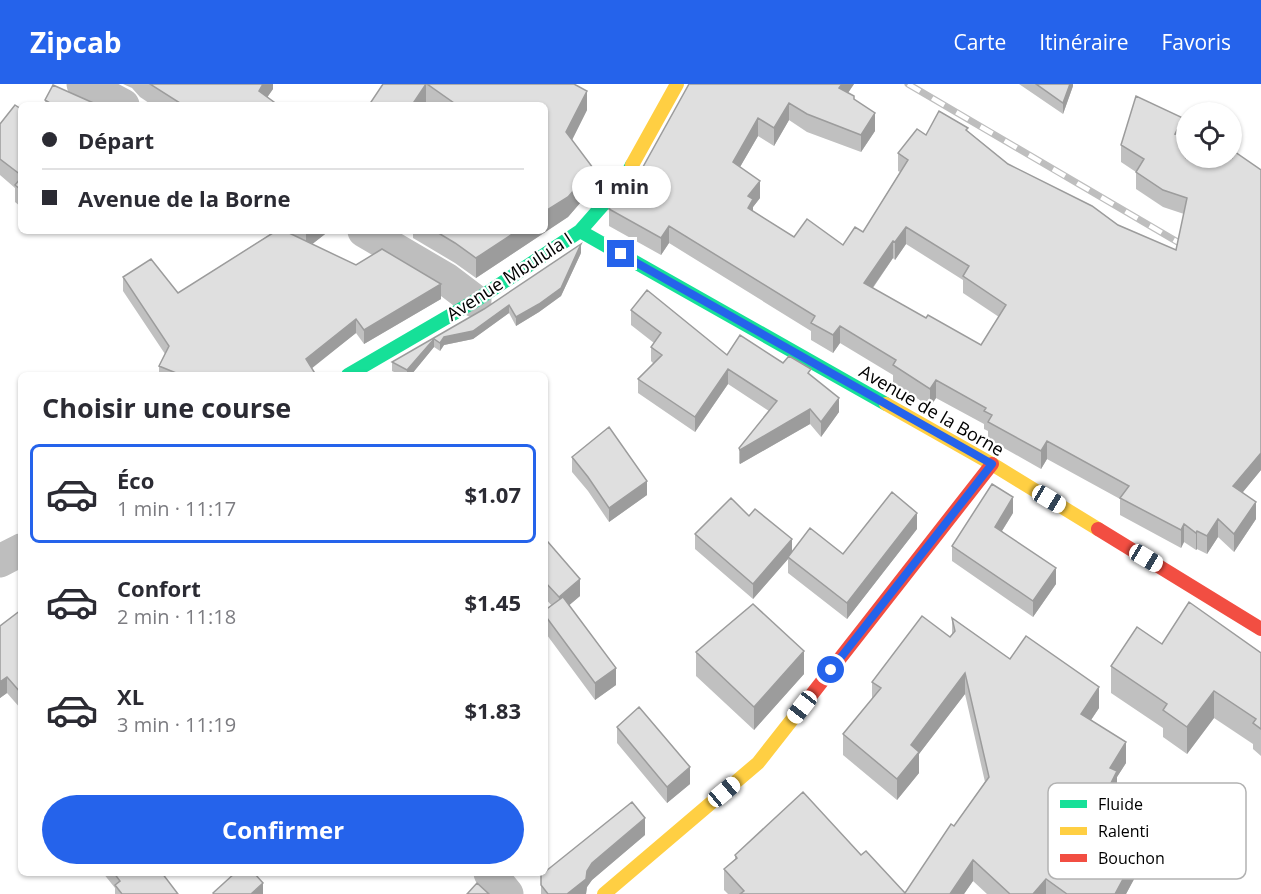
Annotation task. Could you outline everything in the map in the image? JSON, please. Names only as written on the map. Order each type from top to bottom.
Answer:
[{"type":"street","points":[[83,84],[117,102]]},
{"type":"street","name":"Avenue Mbulula I","points":[[353,372],[475,301],[580,231],[623,182],[677,84]]},
{"type":"street","name":"Avenue de la Borne","points":[[580,231],[992,464],[1261,629]]},
{"type":"street","points":[[369,234],[446,279],[475,301]]},
{"type":"street","points":[[604,894],[758,763],[992,464]]},
{"type":"street","points":[[0,561],[18,552]]},
{"type":"street","points":[[492,876],[507,894]]},
{"type":"building","points":[[150,84],[263,84],[259,91],[274,102],[178,102]]},
{"type":"building","points":[[383,84],[426,84],[414,102],[371,102]]},
{"type":"building","points":[[427,84],[574,84],[587,91],[566,132],[593,168],[568,197],[548,210],[548,102],[453,102]]},
{"type":"building","points":[[689,84],[842,84],[839,88],[854,96],[854,99],[875,113],[861,135],[807,114],[789,103],[774,128],[758,118],[733,162],[760,181],[748,196],[753,199],[748,208],[794,237],[807,219],[843,245],[855,227],[863,232],[908,160],[898,153],[917,129],[926,135],[939,111],[968,128],[966,130],[1008,164],[1092,206],[1118,225],[1176,250],[1187,198],[1163,190],[1136,172],[1144,159],[1121,145],[1136,96],[1176,115],[1176,168],[1242,168],[1242,157],[1261,170],[1261,453],[1233,486],[1256,502],[1234,534],[1218,519],[1207,536],[1197,531],[1196,533],[1184,524],[1181,530],[1120,498],[1129,486],[1047,441],[1041,451],[988,422],[992,415],[984,411],[986,408],[936,380],[930,389],[893,365],[896,360],[840,326],[833,335],[811,323],[815,316],[669,226],[661,238],[609,209],[639,174]],"holes":[[[906,227],[969,266],[963,276],[1006,305],[981,345],[928,315],[926,318],[864,283],[893,241],[895,242]]]},
{"type":"building","points":[[1036,84],[1070,84],[1063,103]]},
{"type":"building","points":[[53,85],[91,102],[48,102],[45,100]]},
{"type":"building","points":[[15,105],[18,107],[18,173],[0,159],[0,124]]},
{"type":"building","points":[[271,234],[291,234],[356,265],[382,249],[441,284],[364,330],[356,319],[306,359],[314,372],[174,372],[159,366],[169,346],[123,277],[151,259],[178,293]]},
{"type":"building","points":[[440,234],[512,234],[476,258]]},
{"type":"building","points":[[581,244],[561,288],[539,304],[516,317],[509,305],[473,331],[444,337],[440,343],[434,339],[407,370],[392,362],[484,309]]},
{"type":"building","points":[[647,290],[727,355],[740,335],[783,363],[789,356],[811,369],[808,373],[839,398],[821,422],[810,409],[740,450],[739,448],[777,401],[728,369],[695,417],[638,379],[662,355],[651,347],[661,333],[631,310]]},
{"type":"building","points":[[609,427],[647,481],[609,508],[572,457]]},
{"type":"building","points":[[992,484],[1013,497],[995,527],[1056,568],[1033,601],[952,546]]},
{"type":"building","points":[[892,492],[917,513],[847,603],[788,557],[810,528],[843,554]]},
{"type":"building","points":[[731,498],[749,516],[755,509],[792,539],[753,584],[695,534]]},
{"type":"building","points":[[548,542],[580,579],[559,597],[548,585]]},
{"type":"building","points":[[563,597],[616,668],[595,683],[548,619],[548,608]]},
{"type":"building","points":[[1189,602],[1261,653],[1261,729],[1253,723],[1256,719],[1214,691],[1187,727],[1163,710],[1167,704],[1111,666],[1137,627],[1162,644]]},
{"type":"building","points":[[753,604],[804,651],[754,707],[696,652]]},
{"type":"building","points":[[18,612],[18,690],[7,677],[0,682],[0,626]]},
{"type":"building","points":[[922,616],[950,637],[955,631],[952,618],[1010,659],[1026,636],[1099,687],[1081,714],[1126,742],[1110,768],[1117,771],[1111,783],[1048,783],[1048,879],[1123,879],[1115,894],[1067,894],[1046,879],[1033,894],[1010,894],[973,860],[950,894],[740,894],[744,891],[724,869],[737,858],[735,855],[803,792],[861,855],[866,851],[905,893],[951,824],[954,826],[989,777],[965,673],[911,745],[919,752],[897,779],[843,734],[881,688],[872,682]]},
{"type":"building","points":[[639,707],[690,767],[667,787],[617,727]]},
{"type":"building","points":[[632,802],[645,818],[592,863],[587,871],[586,879],[567,894],[548,894],[541,885],[541,876],[548,876],[548,869]]},
{"type":"building","points":[[116,876],[164,876],[178,894],[122,894],[115,885],[120,881]]},
{"type":"building","points":[[232,876],[257,876],[263,883],[251,894],[213,893]]},
{"type":"building","points":[[477,883],[489,894],[467,894]]},
{"type":"railway","points":[[908,84],[1193,251]]},
{"type":"traffic: fast","points":[[353,372],[475,301],[580,231],[623,182],[632,165]]},
{"type":"traffic: fast","points":[[580,231],[886,404]]},
{"type":"traffic: slow","points":[[632,165],[677,84]]},
{"type":"traffic: slow","points":[[886,404],[992,464],[1098,529]]},
{"type":"traffic: slow","points":[[604,894],[758,763],[802,707]]},
{"type":"traffic: jam","points":[[802,707],[992,464]]},
{"type":"traffic: jam","points":[[1098,529],[1261,629]]},
{"type":"route","points":[[621,254],[992,464],[831,670]]}]
